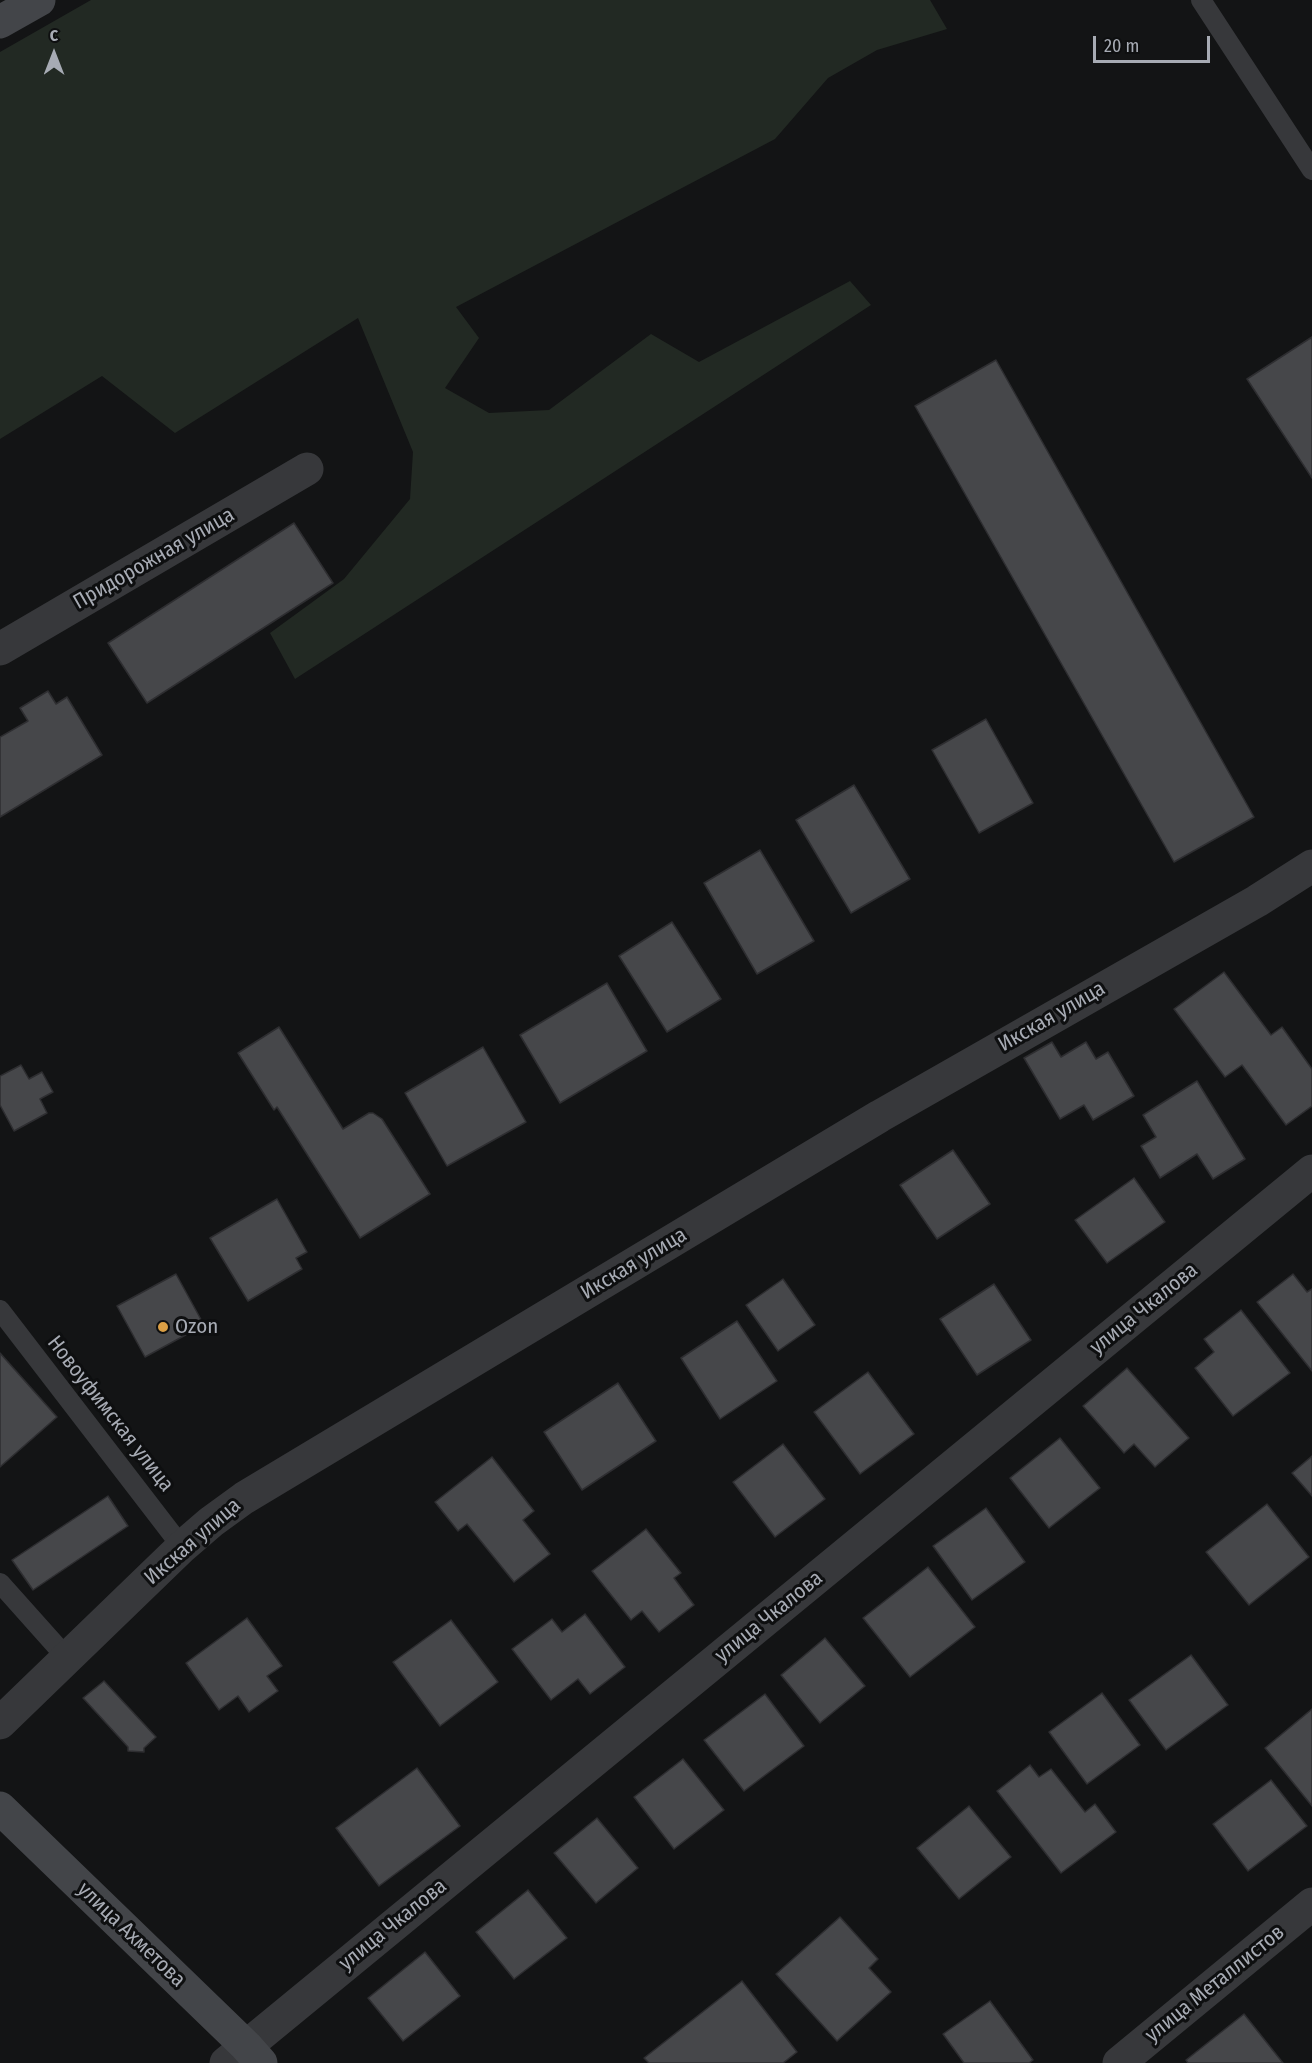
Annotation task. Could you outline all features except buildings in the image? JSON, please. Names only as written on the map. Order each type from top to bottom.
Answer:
[{"type":"main road","points":[[0,22],[39,0]]},
{"type":"main road","name":"улица Ахметова","points":[[0,1808],[244,2057]]},
{"type":"street","name":"Придорожная улица","points":[[0,649],[308,469]]},
{"type":"street","name":"Икская улица","points":[[0,1723],[182,1547],[211,1522],[254,1492],[880,1116],[1257,901],[1312,866]]},
{"type":"street","name":"улица Чкалова","points":[[244,2057],[1312,1171]]},
{"type":"street","name":"улица Металлистов","points":[[1119,2063],[1312,1904]]},
{"type":"lane","points":[[1201,0],[1312,170]]},
{"type":"lane","name":"Новоуфимская улица","points":[[0,1310],[182,1547]]},
{"type":"lane","points":[[0,1583],[67,1658]]},
{"type":"shaded area","points":[[91,0],[930,0],[947,29],[877,50],[828,78],[775,139],[456,307],[479,338],[445,388],[489,413],[549,410],[651,334],[699,362],[850,281],[871,305],[295,679],[270,633],[344,579],[410,499],[413,452],[358,318],[175,433],[102,376],[0,439],[0,52]]},
{"type":"place","name":"Ozon","points":[[163,1327]]}]
